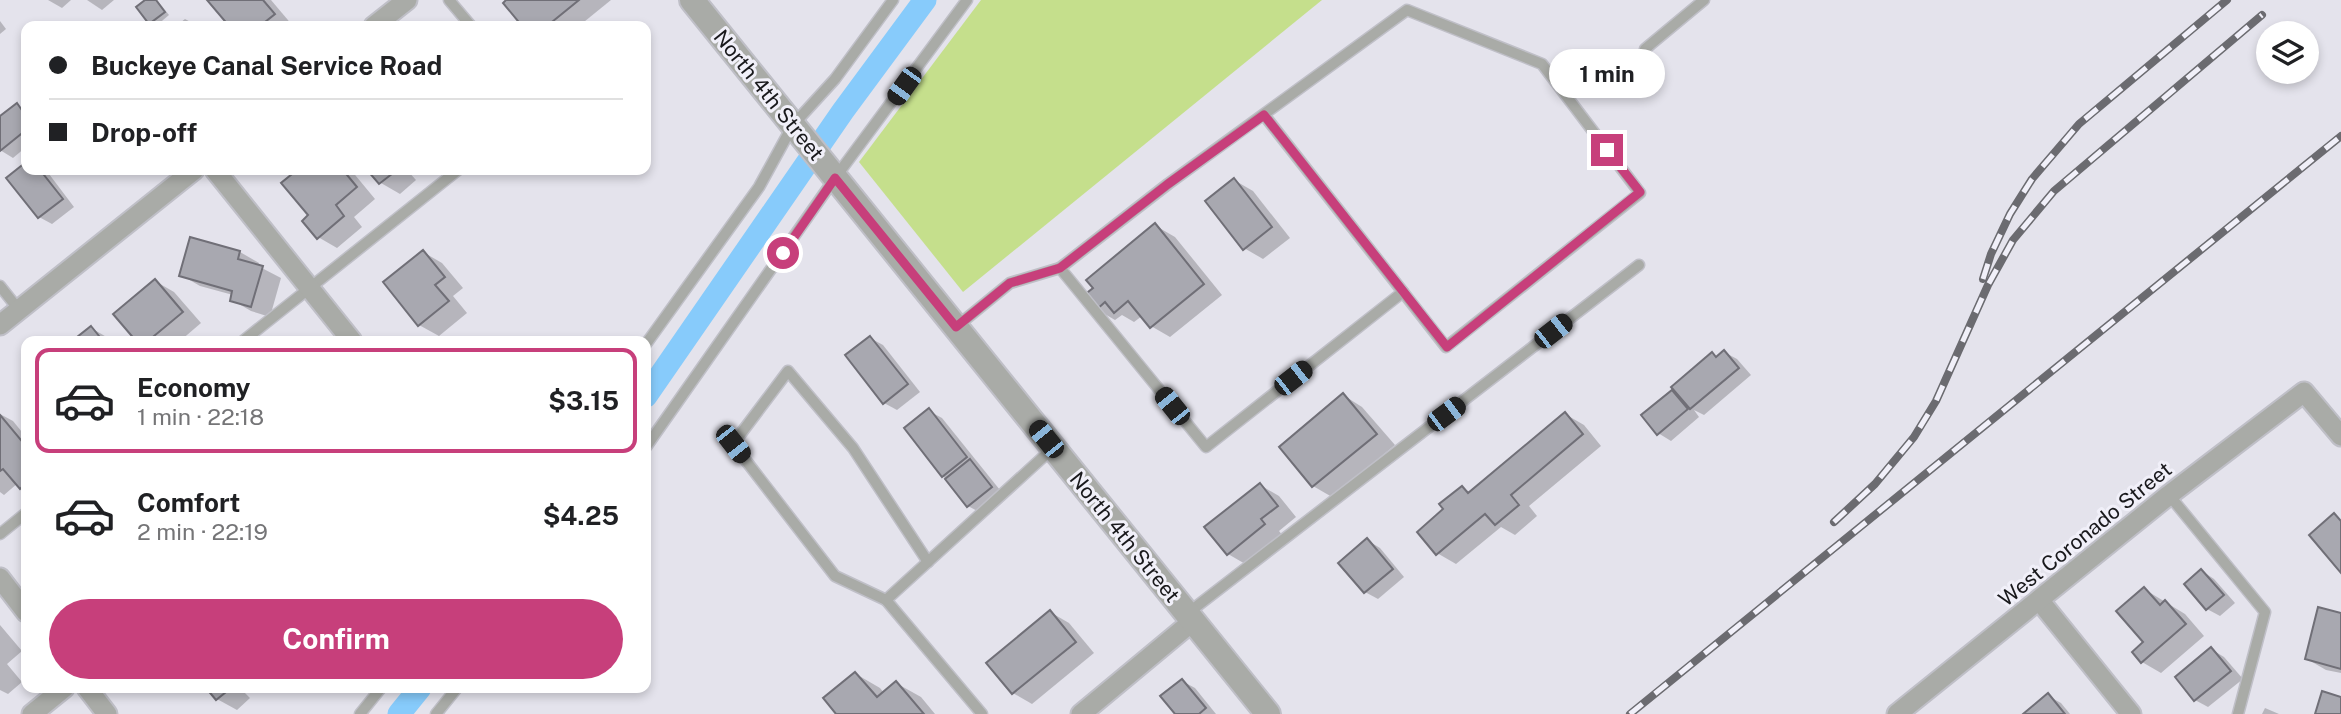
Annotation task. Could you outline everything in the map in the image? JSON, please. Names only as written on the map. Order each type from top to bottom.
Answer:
[{"type":"street","points":[[380,21],[407,0]]},
{"type":"street","name":"North 4th Street","points":[[692,0],[1190,617],[1264,713]]},
{"type":"street","points":[[0,325],[188,175]]},
{"type":"street","points":[[219,175],[348,336]]},
{"type":"street","name":"West Coronado Street","points":[[1907,711],[2169,495],[2304,392],[2341,436]]},
{"type":"street","points":[[0,578],[21,605]]},
{"type":"street","points":[[2039,600],[2131,714]]},
{"type":"street","points":[[1081,714],[1190,617]]},
{"type":"street","points":[[32,714],[58,693]]},
{"type":"street","points":[[90,693],[107,714]]},
{"type":"lane","points":[[449,0],[467,21]]},
{"type":"lane","points":[[651,337],[759,187],[796,129],[893,0]]},
{"type":"lane","points":[[651,440],[831,173],[967,0]]},
{"type":"lane","points":[[1645,50],[1704,0]]},
{"type":"lane","points":[[956,327],[1010,283],[1060,268],[1168,184],[1407,10],[1542,64],[1640,192],[1447,347],[1264,115]]},
{"type":"lane","points":[[249,336],[452,175]]},
{"type":"lane","points":[[1190,617],[1639,265]]},
{"type":"lane","points":[[1060,268],[1206,447],[1403,292]]},
{"type":"lane","points":[[0,286],[19,310]]},
{"type":"lane","points":[[928,562],[853,448],[788,371],[733,444],[835,576],[886,600],[982,714]]},
{"type":"lane","points":[[886,600],[1053,447]]},
{"type":"lane","points":[[2169,495],[2265,612],[2238,714]]},
{"type":"lane","points":[[0,534],[21,517]]},
{"type":"lane","points":[[360,714],[377,693]]},
{"type":"lane","points":[[436,714],[453,693]]},
{"type":"green space","points":[[981,0],[1322,0],[963,292],[859,162]]},
{"type":"building","points":[[145,0],[156,0],[165,12],[153,21],[147,21],[136,7]]},
{"type":"building","points":[[207,0],[263,0],[275,14],[266,21],[225,21]]},
{"type":"building","points":[[506,0],[579,0],[553,21],[518,21],[503,3]]},
{"type":"building","points":[[17,103],[21,109],[21,134],[0,151],[0,116]]},
{"type":"building","points":[[21,166],[21,175],[44,175],[63,199],[38,218],[6,178]]},
{"type":"building","points":[[291,175],[347,175],[357,187],[336,205],[344,216],[317,239],[302,221],[308,215],[281,183]]},
{"type":"building","points":[[371,175],[391,175],[379,184]]},
{"type":"building","points":[[1234,178],[1272,227],[1243,250],[1205,201]]},
{"type":"building","points":[[1155,223],[1204,284],[1150,328],[1128,301],[1114,313],[1105,302],[1095,311],[1083,296],[1093,288],[1086,280]]},
{"type":"building","points":[[190,237],[240,251],[238,259],[263,266],[251,307],[230,301],[232,291],[179,276]]},
{"type":"building","points":[[423,250],[445,277],[435,285],[449,301],[418,326],[383,282]]},
{"type":"building","points":[[155,279],[183,312],[154,336],[132,336],[113,314]]},
{"type":"building","points":[[91,326],[99,336],[78,336]]},
{"type":"building","points":[[870,336],[908,384],[883,404],[845,355]]},
{"type":"building","points":[[1724,350],[1739,368],[1690,409],[1671,387],[1712,352],[1716,357]]},
{"type":"building","points":[[1672,390],[1688,409],[1657,435],[1641,415]]},
{"type":"building","points":[[1343,393],[1377,434],[1312,487],[1279,447]]},
{"type":"building","points":[[929,408],[967,457],[942,477],[904,428]]},
{"type":"building","points":[[1565,412],[1583,434],[1511,495],[1519,505],[1495,525],[1485,514],[1436,555],[1417,532],[1443,509],[1439,504],[1462,486],[1468,493]]},
{"type":"building","points":[[0,415],[21,440],[21,488],[3,469],[0,471]]},
{"type":"building","points":[[970,459],[992,487],[967,507],[945,479]]},
{"type":"building","points":[[1260,483],[1278,506],[1261,519],[1265,524],[1227,555],[1204,527]]},
{"type":"building","points":[[2334,513],[2341,521],[2341,573],[2309,535]]},
{"type":"building","points":[[1367,538],[1393,569],[1364,593],[1338,563]]},
{"type":"building","points":[[2201,569],[2224,595],[2206,610],[2184,584]]},
{"type":"building","points":[[2144,587],[2160,605],[2165,600],[2186,624],[2141,663],[2132,652],[2143,642],[2116,611]]},
{"type":"building","points":[[2318,607],[2341,613],[2341,669],[2305,659]]},
{"type":"building","points":[[1050,610],[1076,642],[1012,694],[986,663]]},
{"type":"building","points":[[2211,647],[2231,671],[2194,701],[2175,677]]},
{"type":"building","points":[[855,672],[877,697],[896,681],[924,714],[836,714],[823,698]]},
{"type":"building","points":[[1182,679],[1206,708],[1199,714],[1175,714],[1160,696]]},
{"type":"building","points":[[2322,691],[2341,697],[2341,714],[2315,714]]},
{"type":"building","points":[[210,693],[225,693],[216,700]]},
{"type":"building","points":[[2048,693],[2065,714],[2023,714]]},
{"type":"waterway","points":[[651,389],[843,111],[925,0]]},
{"type":"waterway","points":[[399,714],[416,693]]},
{"type":"railway","points":[[1983,279],[1991,254],[2010,214],[2032,179],[2079,124],[2227,0]]},
{"type":"railway","points":[[1834,522],[1875,484],[1914,437],[1936,401],[1988,285],[2013,240],[2054,191],[2262,15]]},
{"type":"railway","points":[[1630,714],[2341,136]]},
{"type":"route","points":[[783,253],[835,178],[956,327],[1010,283],[1060,268],[1168,184],[1264,115],[1447,347],[1640,192],[1607,150]]}]
